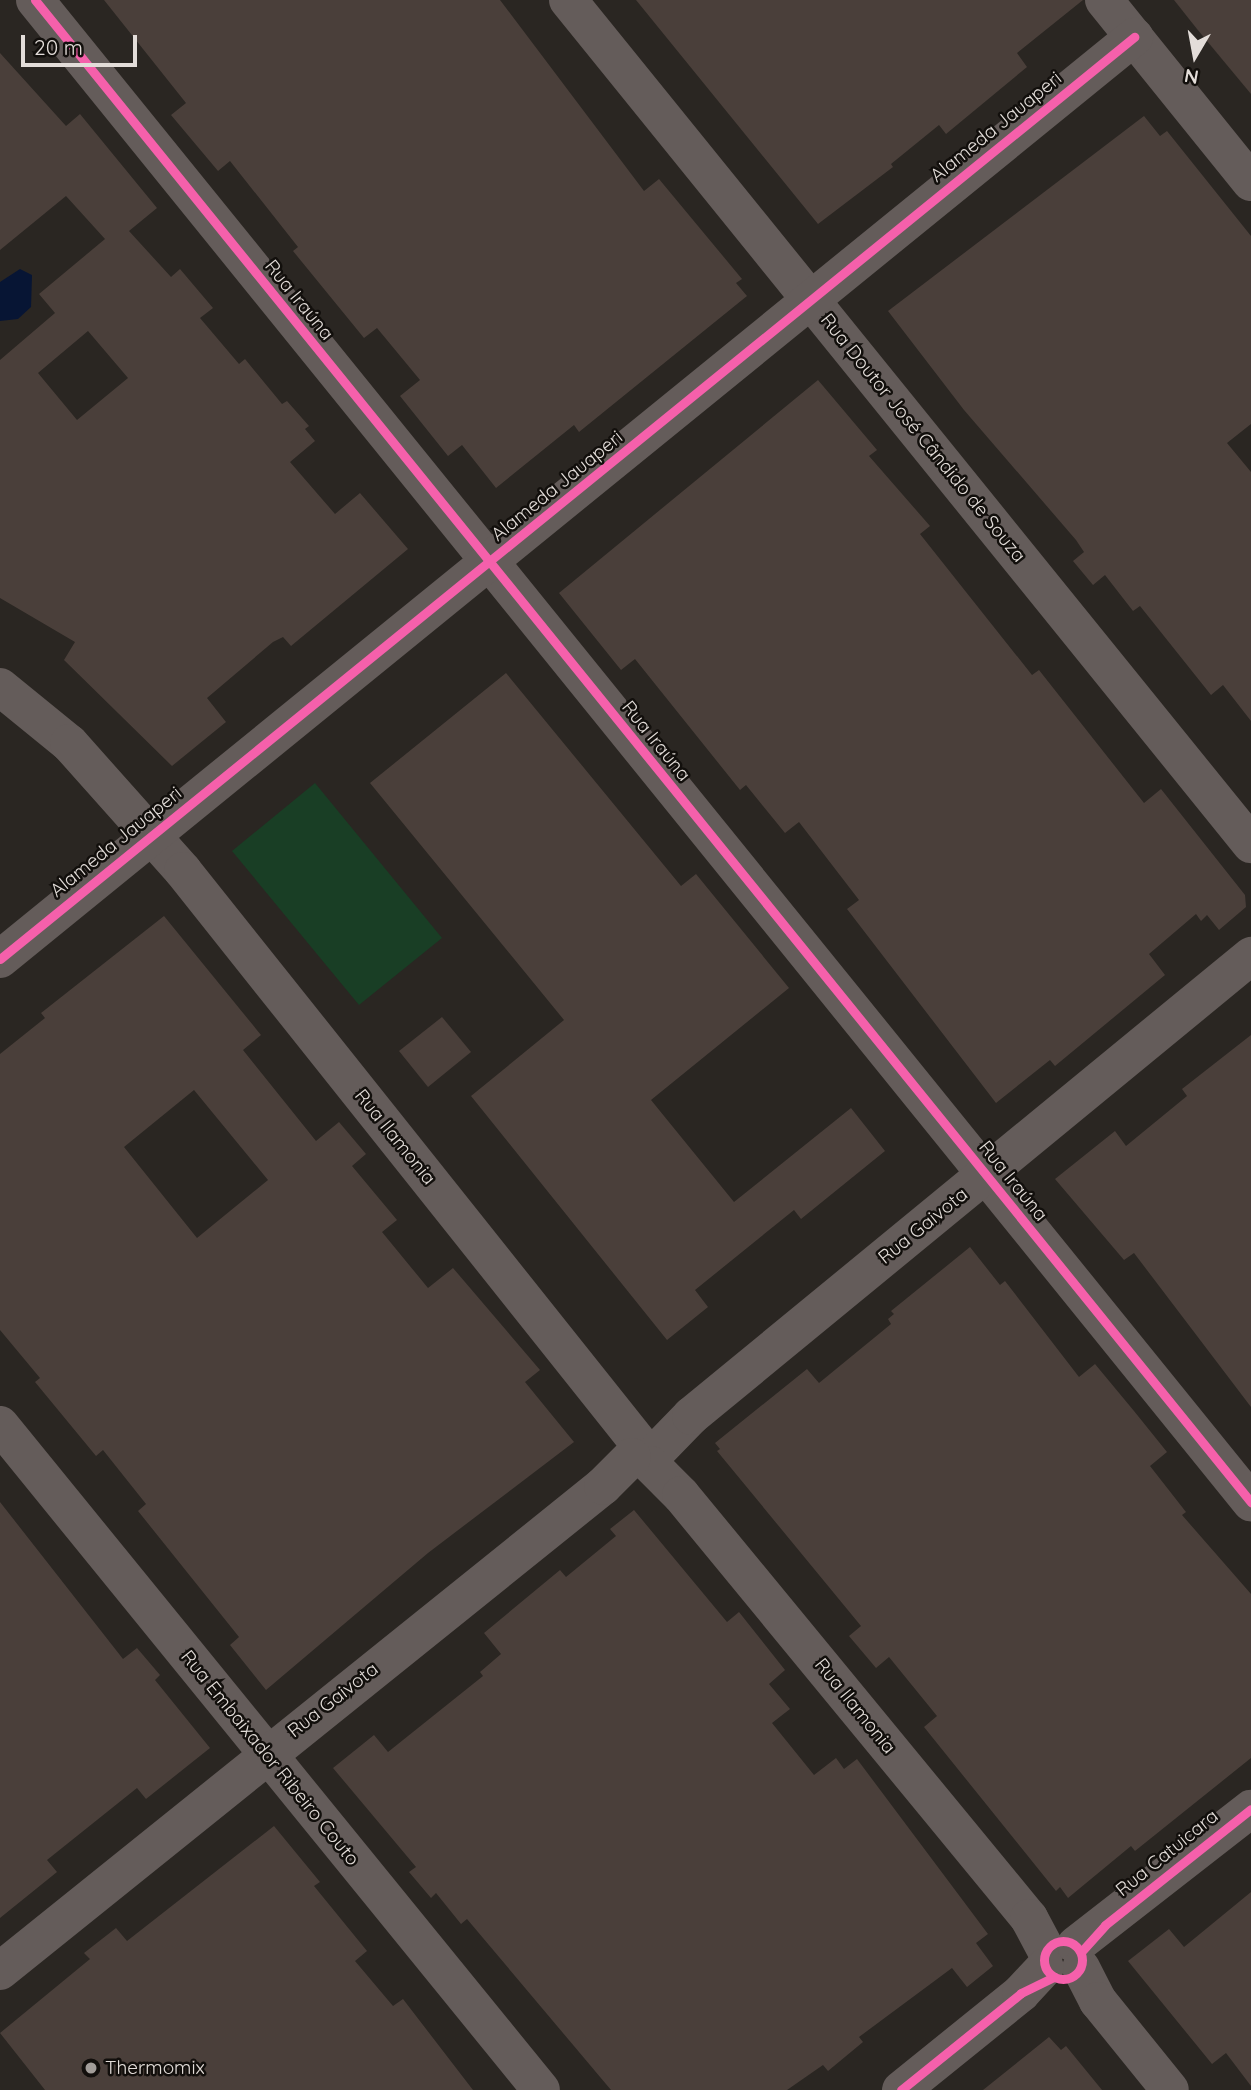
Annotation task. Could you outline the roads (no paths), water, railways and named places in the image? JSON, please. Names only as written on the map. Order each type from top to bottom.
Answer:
[{"type":"street","name":"Rua Iraúna","points":[[35,0],[1251,1502]]},
{"type":"street","name":"Rua Doutor José Cândido de Souza","points":[[568,0],[1251,844]]},
{"type":"street","points":[[1104,0],[1251,182]]},
{"type":"street","name":"Alameda Jauaperi","points":[[0,959],[490,564],[1134,37]]},
{"type":"street","name":"Rua Ilamonia","points":[[0,687],[69,743],[151,835],[681,1495],[1170,2090]]},
{"type":"street","name":"Rua Gaivota","points":[[0,1971],[265,1754],[647,1453],[1251,956]]},
{"type":"street","name":"Rua Embaixador Ribeiro Couto","points":[[0,1426],[541,2090]]},
{"type":"street","name":"Rua Catuicara","points":[[901,2090],[1251,1809]]},
{"type":"water","points":[[20,269],[32,275],[31,307],[18,319],[0,321],[0,282]]},
{"type":"place","name":"Thermomix","points":[[91,2068]]}]
